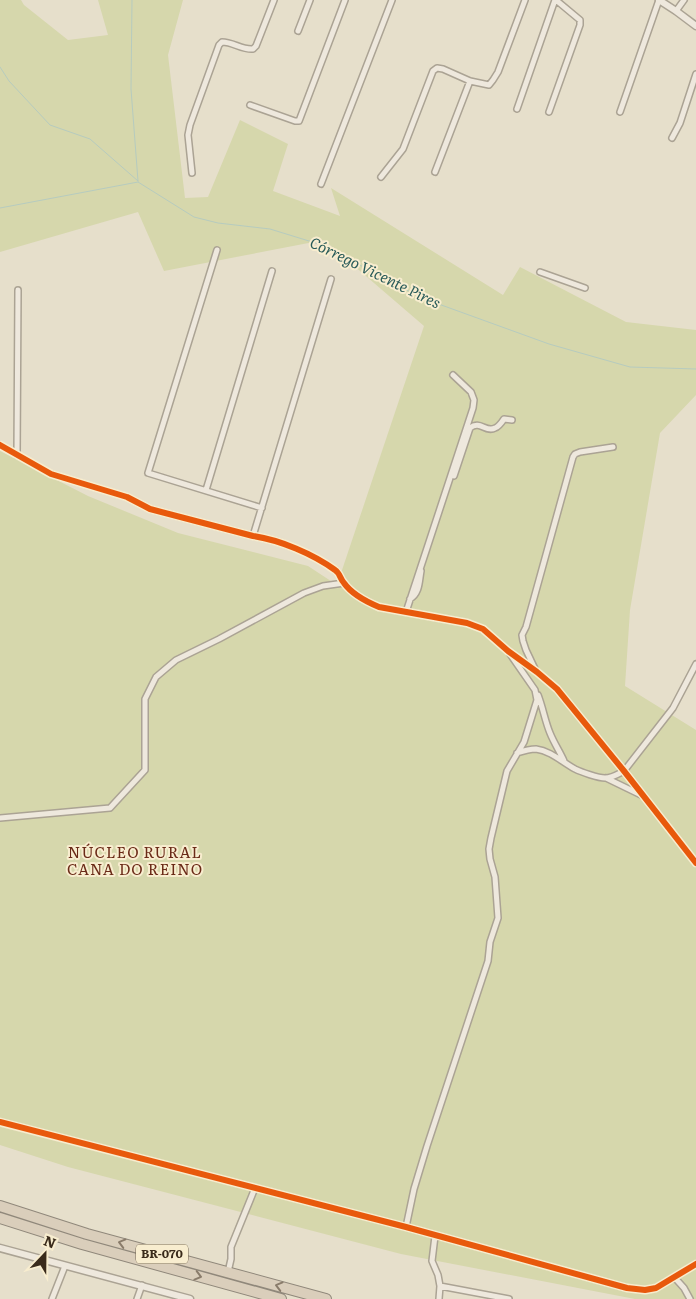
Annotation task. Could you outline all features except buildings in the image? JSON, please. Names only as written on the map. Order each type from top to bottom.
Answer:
[{"type":"highway","name":"BR-070","points":[[0,1206],[87,1234],[326,1299]]},
{"type":"highway","name":"BR-070","points":[[0,1218],[91,1247],[282,1299]]},
{"type":"street","points":[[192,174],[188,135],[190,124],[219,45],[222,42],[226,42],[248,50],[253,49],[256,46],[274,0]]},
{"type":"street","points":[[298,31],[310,0]]},
{"type":"street","points":[[250,105],[295,121],[300,120],[345,0]]},
{"type":"street","points":[[321,184],[392,0]]},
{"type":"street","points":[[381,177],[403,149],[433,71],[437,68],[443,69],[470,81],[489,85],[498,72],[525,0]]},
{"type":"street","points":[[516,109],[555,0],[577,16],[580,20],[580,25],[549,112]]},
{"type":"street","points":[[620,112],[659,0],[696,26]]},
{"type":"street","points":[[676,11],[684,0]]},
{"type":"street","points":[[672,138],[680,123],[696,74]]},
{"type":"street","points":[[435,172],[470,81]]},
{"type":"street","points":[[217,250],[148,473],[262,508]]},
{"type":"street","points":[[206,490],[272,271]]},
{"type":"street","points":[[540,272],[585,288]]},
{"type":"street","points":[[253,536],[332,279]]},
{"type":"street","points":[[18,290],[18,455]]},
{"type":"street","points":[[406,612],[473,408],[474,400],[471,392],[453,375]]},
{"type":"street","points":[[410,599],[418,592],[420,574],[470,428],[473,425],[477,425],[493,429],[504,419],[512,420]]},
{"type":"street","points":[[0,445],[51,474],[127,497],[150,509],[267,538],[307,554],[338,571],[344,583],[370,603],[379,607],[467,623],[483,629],[557,689],[696,863]]},
{"type":"street","points":[[537,672],[526,650],[522,635],[526,627],[572,457],[580,452],[613,447]]},
{"type":"street","points":[[0,818],[110,808],[145,770],[145,699],[156,677],[176,660],[219,640],[304,593],[323,586],[344,583]]},
{"type":"street","points":[[508,651],[535,690],[542,704],[550,734],[565,763]]},
{"type":"street","points":[[605,778],[624,771],[673,708],[696,664]]},
{"type":"street","points":[[406,1227],[421,1164],[488,961],[490,942],[498,918],[495,877],[489,849],[507,772],[524,742],[532,718],[537,700],[535,690]]},
{"type":"street","points":[[517,753],[529,749],[537,750],[554,756],[577,770],[605,778],[643,795]]},
{"type":"street","points":[[0,1122],[406,1227],[627,1288],[645,1290],[656,1288],[696,1264]]},
{"type":"street","points":[[228,1272],[231,1259],[230,1247],[255,1188]]},
{"type":"street","points":[[435,1236],[432,1261],[440,1286],[438,1299]]},
{"type":"street","points":[[0,1248],[190,1299]]},
{"type":"street","points":[[52,1299],[65,1266]]},
{"type":"street","points":[[674,1278],[684,1288],[690,1299]]},
{"type":"street","points":[[137,1299],[142,1286]]},
{"type":"street","points":[[440,1286],[509,1299]]},
{"type":"green space","points":[[0,0],[21,0],[24,5],[68,40],[108,35],[98,0],[183,0],[168,55],[185,198],[208,197],[240,120],[288,144],[273,191],[340,216],[331,188],[503,295],[520,267],[626,322],[696,330],[696,395],[660,433],[630,610],[625,686],[696,730],[696,1299],[635,1299],[401,1254],[68,1167],[0,1145],[0,451],[88,496],[178,533],[308,566],[337,585],[424,326],[324,240],[164,271],[138,212],[0,252]]},
{"type":"waterway","points":[[132,0],[131,89],[138,181]]},
{"type":"waterway","points":[[0,67],[9,81],[50,125],[90,139],[138,181]]},
{"type":"waterway","name":"Córrego Vicente Pires","points":[[0,208],[138,182],[194,217],[218,223],[270,229],[322,245],[422,298],[549,344],[630,367],[696,369]]},
{"type":"cycle path","points":[[0,445],[51,474],[127,497],[150,509],[296,548],[317,558],[335,570],[351,590],[364,600],[379,607],[467,623],[483,629],[557,689],[696,863]]},
{"type":"cycle path","points":[[0,1122],[406,1227],[627,1288],[645,1290],[656,1288],[696,1264]]},
{"type":"district","name":"NÚCLEO RURAL CANA DO REINO","points":[[135,862]]}]
